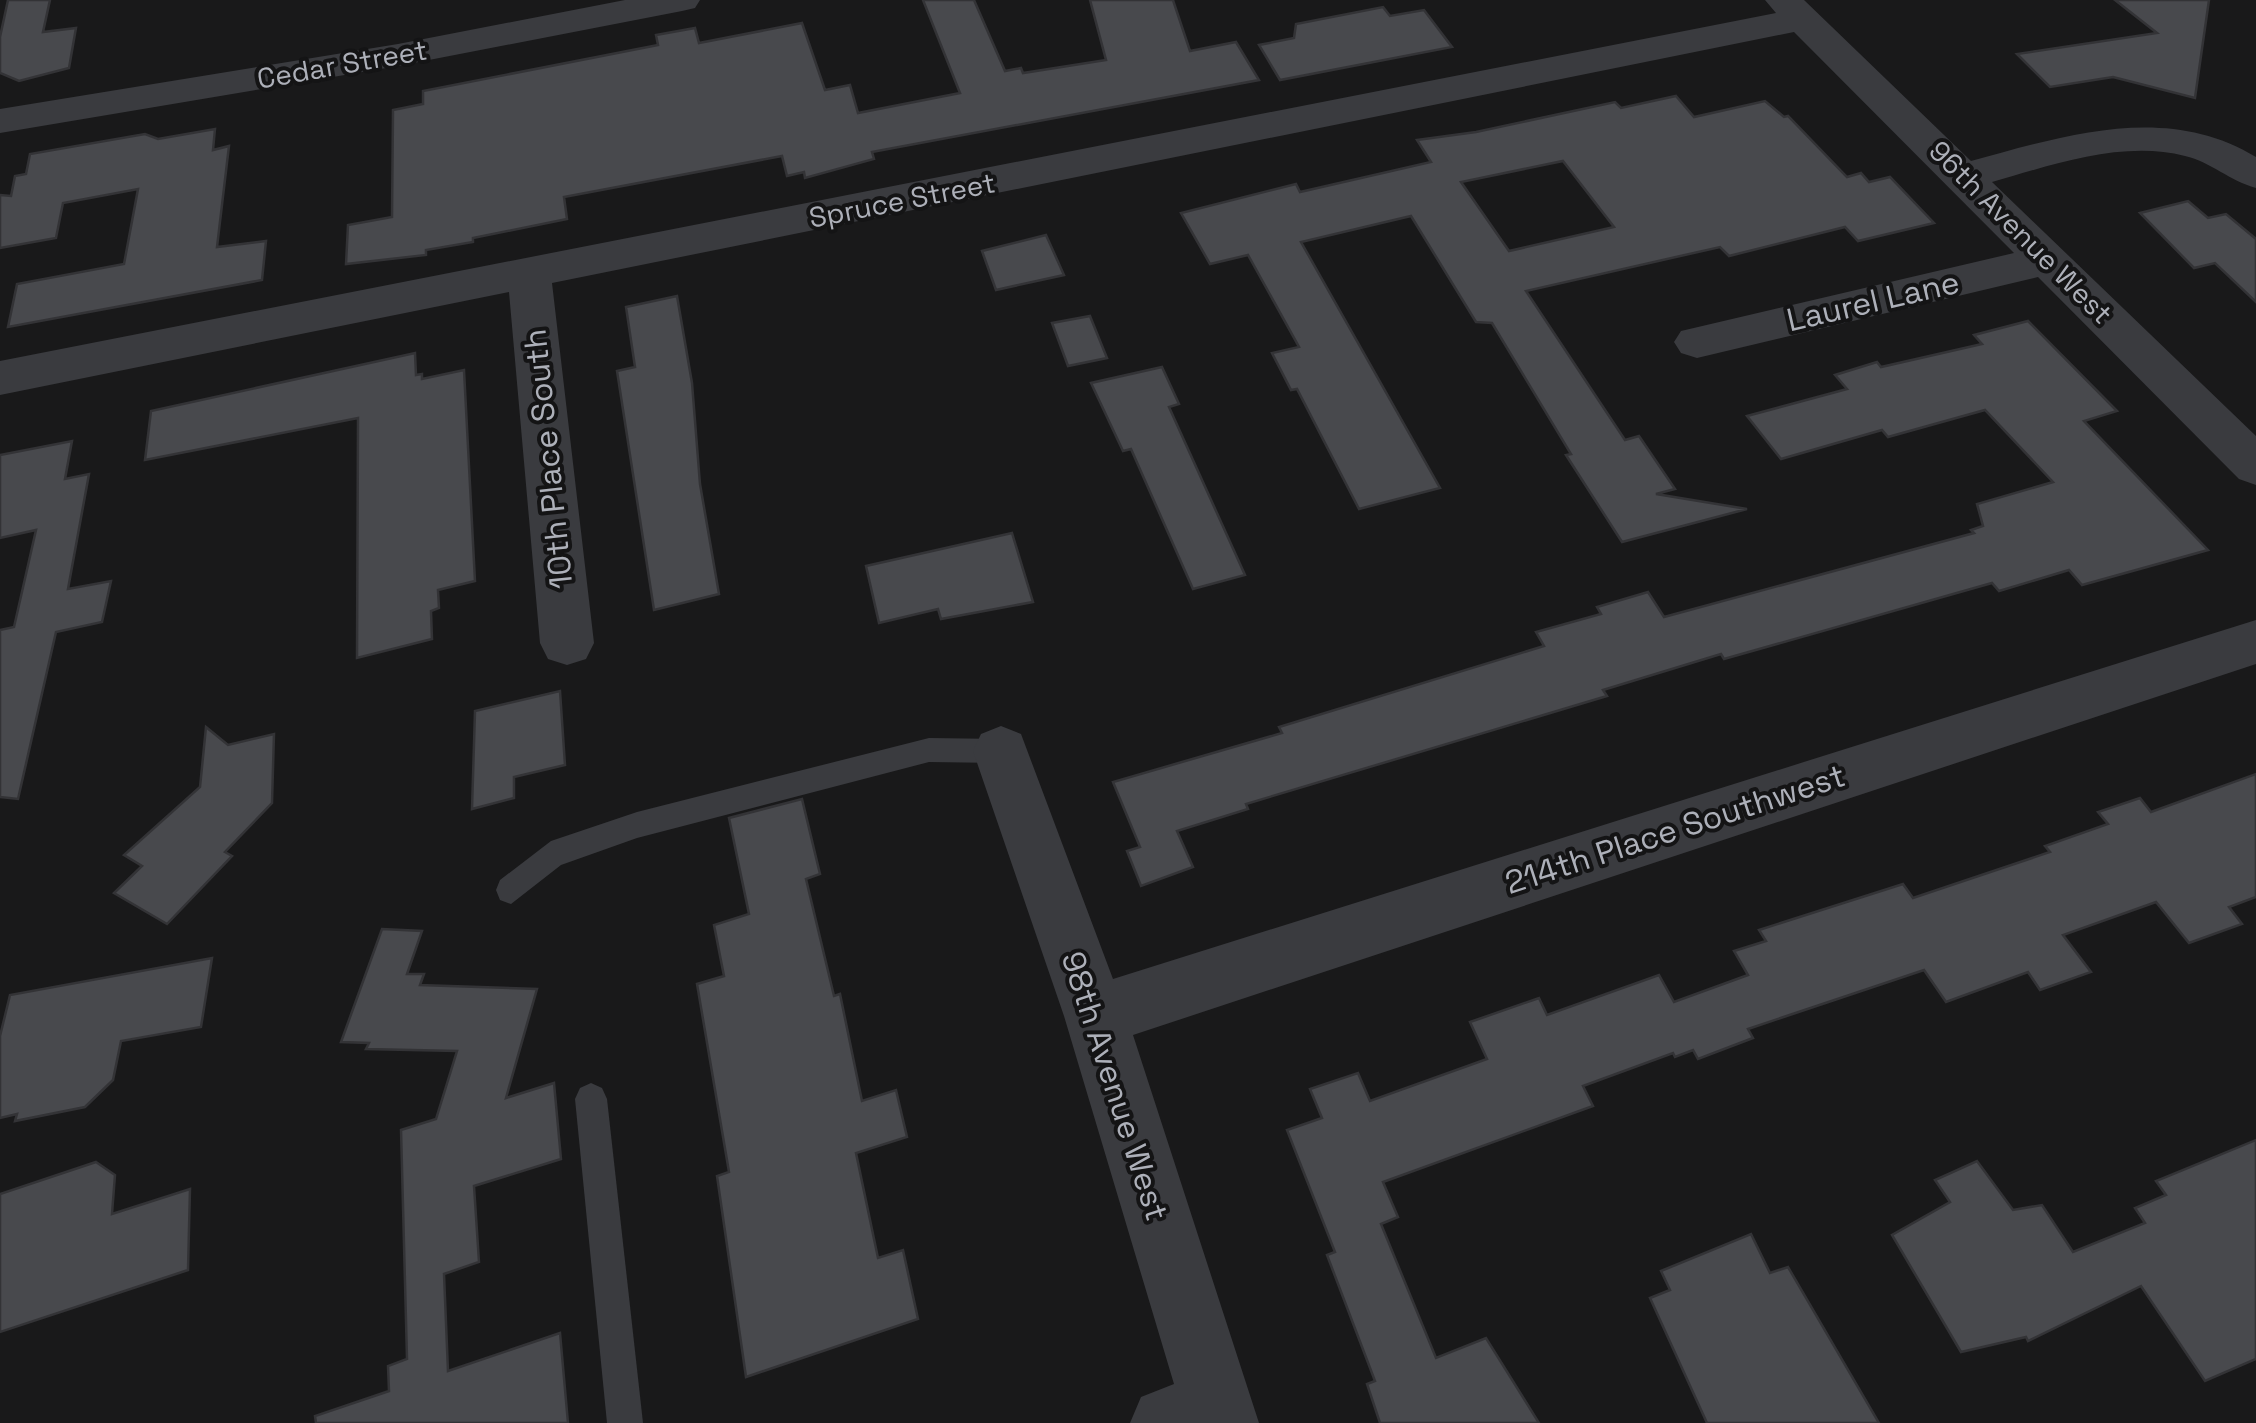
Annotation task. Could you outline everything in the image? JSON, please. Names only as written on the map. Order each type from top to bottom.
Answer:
[{"type":"street","name":"Cedar Street","points":[[0,121],[398,56],[682,0]]},
{"type":"street","name":"96th Avenue West","points":[[1793,10],[1966,176],[2256,466]]},
{"type":"street","name":"Spruce Street","points":[[0,378],[529,275],[1793,10]]},
{"type":"street","points":[[1966,176],[2131,137],[2200,147],[2256,175]]},
{"type":"street","name":"Laurel Lane","points":[[1696,342],[2050,259]]},
{"type":"street","name":"10th Place South","points":[[529,275],[567,643]]},
{"type":"street","name":"214th Place Southwest","points":[[1095,1016],[2256,642]]},
{"type":"street","name":"98th Avenue West","points":[[1001,751],[1095,1016],[1202,1417]]},
{"type":"lane","points":[[511,890],[551,856],[636,826],[929,750],[1001,751]]},
{"type":"lane","points":[[591,1099],[625,1423]]},
{"type":"building","points":[[8,0],[50,0],[43,32],[76,28],[69,68],[19,81],[0,73],[0,37]]},
{"type":"building","points":[[923,0],[974,0],[1005,71],[1021,68],[1023,73],[1106,60],[1090,0],[1173,0],[1190,51],[1236,42],[1259,80],[872,152],[874,159],[805,178],[804,172],[787,176],[782,156],[564,197],[567,219],[426,250],[426,255],[346,264],[348,225],[392,217],[393,110],[423,104],[423,91],[658,45],[656,35],[695,28],[699,43],[802,23],[825,90],[850,85],[858,113],[960,93]]},
{"type":"building","points":[[2115,0],[2209,0],[2195,98],[2113,77],[2050,87],[2017,54],[2157,33]]},
{"type":"building","points":[[1383,7],[1390,16],[1424,10],[1452,47],[1280,80],[1259,45],[1294,38],[1296,24]]},
{"type":"building","points":[[1676,96],[1694,117],[1765,101],[1784,117],[1788,116],[1847,177],[1861,173],[1869,182],[1890,177],[1934,223],[1858,241],[1845,227],[1729,256],[1720,247],[1526,291],[1625,440],[1639,436],[1675,489],[1656,494],[1747,509],[1622,542],[1566,455],[1571,454],[1492,323],[1476,322],[1411,216],[1301,242],[1440,488],[1359,509],[1297,389],[1291,390],[1272,353],[1299,347],[1248,255],[1210,264],[1181,213],[1296,184],[1300,192],[1431,162],[1417,140],[1476,132],[1615,102],[1621,108]],"holes":[[[1563,161],[1614,227],[1509,251],[1461,182]]]},
{"type":"building","points":[[215,129],[213,150],[229,146],[217,247],[266,241],[262,280],[8,327],[17,284],[124,264],[138,189],[63,203],[56,238],[0,248],[0,195],[11,196],[15,176],[26,174],[30,154],[145,134],[158,139]]},
{"type":"building","points":[[2188,201],[2208,218],[2226,214],[2256,239],[2256,302],[2215,263],[2194,268],[2140,213]]},
{"type":"building","points":[[1046,235],[1064,275],[996,290],[982,251]]},
{"type":"building","points":[[677,296],[692,383],[700,484],[719,594],[654,610],[617,371],[635,367],[626,307]]},
{"type":"building","points":[[1090,316],[1107,358],[1068,366],[1052,323]]},
{"type":"building","points":[[2028,321],[2117,411],[2084,421],[2208,550],[2082,585],[2069,570],[1999,591],[1992,583],[1724,659],[1721,654],[1603,690],[1607,696],[1246,804],[1248,809],[1177,831],[1193,867],[1141,886],[1127,851],[1140,847],[1113,782],[1282,733],[1279,727],[1544,646],[1536,632],[1601,614],[1597,607],[1648,592],[1664,617],[1974,533],[1971,530],[1983,526],[1977,504],[2053,482],[1985,410],[1888,437],[1882,430],[1781,459],[1747,416],[1847,389],[1835,375],[1877,362],[1881,367],[1982,344],[1974,335]]},
{"type":"building","points":[[415,353],[416,375],[422,374],[422,379],[464,370],[475,581],[438,590],[439,608],[431,611],[432,639],[357,658],[358,418],[145,460],[151,411]]},
{"type":"building","points":[[1162,367],[1179,404],[1169,407],[1245,575],[1193,589],[1131,449],[1123,451],[1091,383]]},
{"type":"building","points":[[72,441],[65,479],[89,474],[68,589],[111,581],[102,622],[56,632],[18,799],[0,797],[0,630],[14,627],[36,530],[0,538],[0,455]]},
{"type":"building","points":[[1012,533],[1033,602],[941,619],[938,609],[879,623],[866,566]]},
{"type":"building","points":[[560,691],[565,765],[514,777],[514,798],[472,809],[475,711]]},
{"type":"building","points":[[206,727],[228,745],[274,734],[272,803],[225,852],[232,856],[167,924],[114,893],[142,866],[124,855],[200,787]]},
{"type":"building","points":[[2256,774],[2256,897],[2229,907],[2242,924],[2189,943],[2156,902],[2063,935],[2091,972],[2040,990],[2028,972],[1946,1002],[1924,970],[1748,1029],[1753,1038],[1698,1059],[1693,1050],[1675,1057],[1673,1053],[1583,1086],[1593,1106],[1383,1182],[1398,1217],[1381,1224],[1436,1358],[1486,1338],[1539,1423],[1380,1423],[1367,1384],[1375,1381],[1327,1255],[1335,1252],[1287,1130],[1322,1118],[1310,1089],[1358,1073],[1370,1101],[1487,1059],[1470,1022],[1539,998],[1547,1015],[1659,975],[1674,1002],[1748,975],[1734,951],[1766,941],[1759,930],[1903,884],[1913,898],[2050,852],[2045,846],[2108,824],[2098,812],[2140,798],[2151,812]]},
{"type":"building","points":[[802,799],[820,874],[806,879],[834,996],[840,994],[862,1101],[896,1090],[907,1137],[856,1153],[878,1258],[903,1250],[918,1319],[746,1377],[717,1176],[729,1172],[697,984],[724,976],[714,925],[749,914],[729,818]]},
{"type":"building","points":[[382,929],[422,931],[407,974],[424,974],[420,985],[537,989],[506,1098],[554,1083],[561,1159],[474,1186],[479,1262],[444,1274],[448,1371],[560,1333],[568,1423],[316,1423],[315,1416],[389,1391],[388,1366],[407,1359],[401,1130],[436,1119],[457,1051],[366,1049],[369,1043],[341,1042]]},
{"type":"building","points":[[212,958],[201,1027],[121,1041],[113,1080],[85,1107],[15,1121],[17,1114],[0,1118],[0,1036],[10,995]]},
{"type":"building","points":[[2256,1140],[2256,1359],[2205,1381],[2141,1286],[2028,1341],[2026,1337],[1961,1352],[1892,1235],[1950,1202],[1935,1180],[1977,1161],[2013,1210],[2042,1205],[2073,1252],[2145,1223],[2135,1208],[2166,1195],[2156,1181]]},
{"type":"building","points":[[96,1162],[115,1175],[112,1214],[190,1189],[188,1270],[0,1332],[0,1194]]},
{"type":"building","points":[[1751,1234],[1770,1273],[1788,1267],[1879,1423],[1707,1423],[1650,1298],[1670,1290],[1661,1271]]}]
